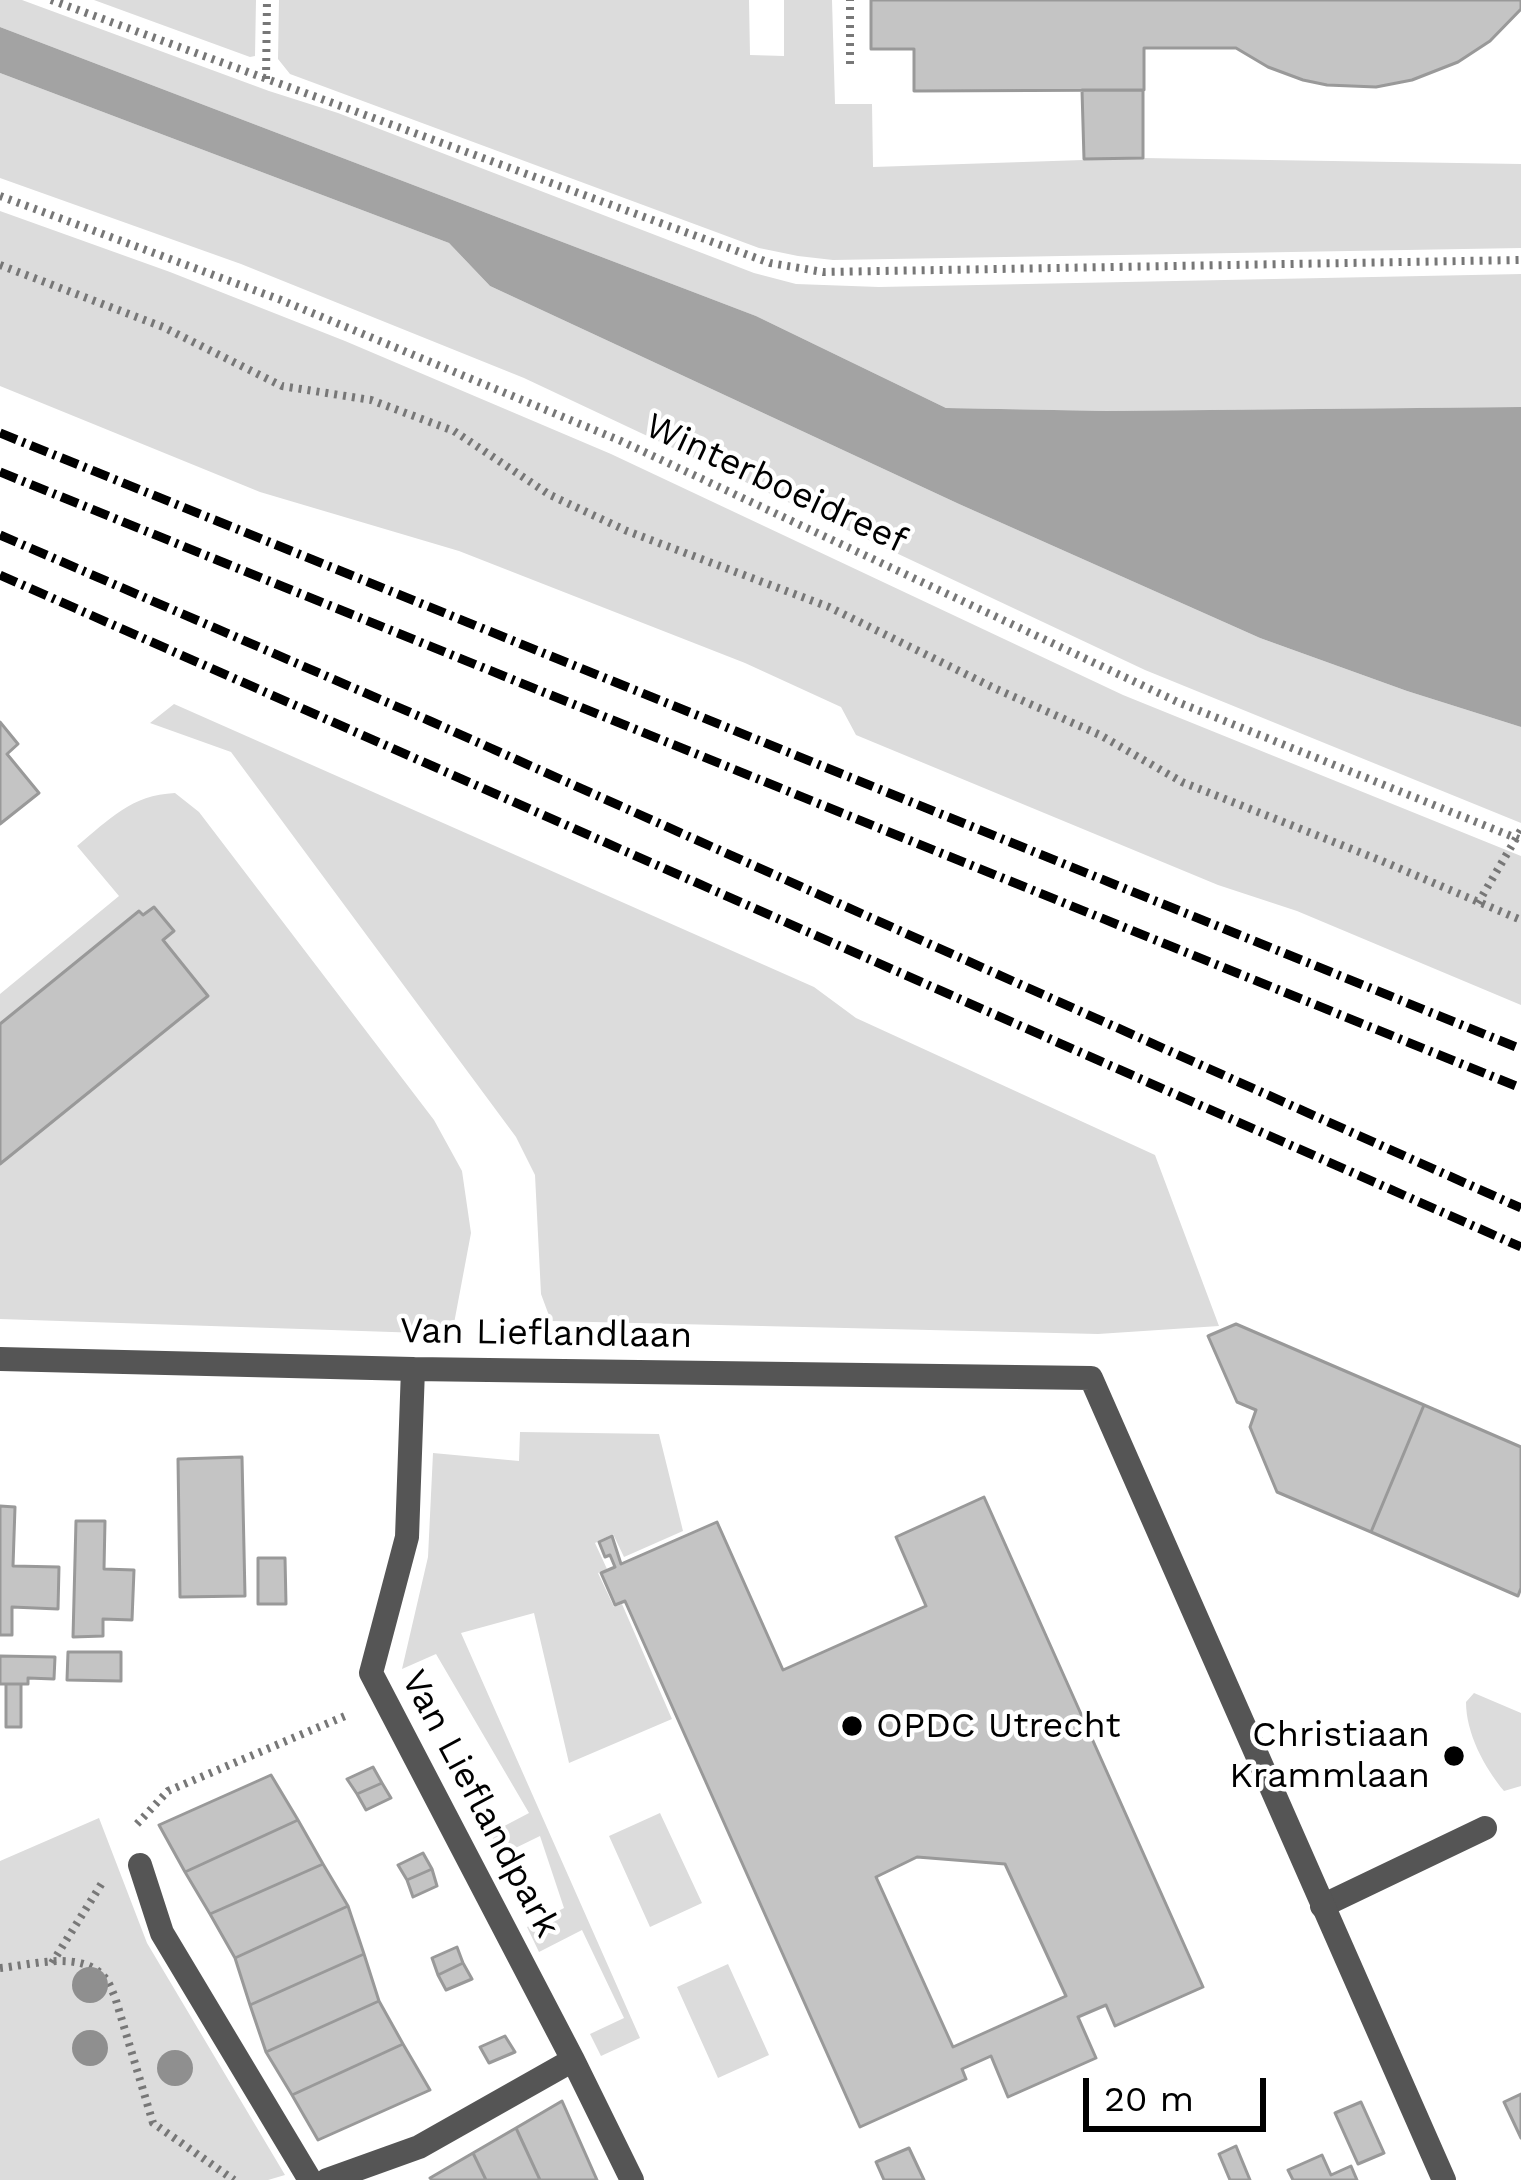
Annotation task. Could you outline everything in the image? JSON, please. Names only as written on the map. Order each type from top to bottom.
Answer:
[{"type":"street","name":"Van Lieflandlaan","points":[[0,1359],[1091,1378],[1322,1906]]},
{"type":"street","name":"Van Lieflandpark","points":[[412,1369],[406,1537],[371,1673],[632,2180]]},
{"type":"street","points":[[1444,2180],[1322,1906],[1486,1828]]},
{"type":"street","points":[[140,1865],[162,1934],[310,2180]]},
{"type":"street","points":[[327,2180],[419,2147],[573,2060]]},
{"type":"path","points":[[51,0],[770,263],[823,272],[1521,260]]},
{"type":"path","points":[[266,79],[267,0]]},
{"type":"path","points":[[850,0],[850,64]]},
{"type":"path","name":"Winterboeidreef","points":[[0,196],[281,300],[600,432],[1180,704],[1519,836]]},
{"type":"path","points":[[0,265],[163,327],[282,386],[371,400],[454,431],[550,495],[627,531],[829,608],[1100,734],[1182,782],[1521,920]]},
{"type":"path","points":[[1478,902],[1519,836]]},
{"type":"path","points":[[128,1840],[168,1792],[385,1699]]},
{"type":"path","points":[[52,1963],[103,1880]]},
{"type":"path","points":[[0,1968],[77,1961],[106,1978],[153,2123],[234,2180]]},
{"type":"shaded area","points":[[0,0],[22,0],[338,113],[754,273],[796,284],[879,287],[1521,274],[1521,407],[946,408],[756,316],[0,27]]},
{"type":"shaded area","points":[[94,0],[256,0],[255,56],[250,57]]},
{"type":"shaded area","points":[[279,0],[749,0],[750,55],[784,56],[784,0],[832,0],[835,104],[872,104],[873,167],[1143,158],[1521,164],[1521,248],[833,260],[798,256],[759,248],[290,74],[278,59]]},
{"type":"shaded area","points":[[0,27],[756,316],[946,408],[1521,407],[1521,727],[1260,638],[490,286],[449,243],[0,73]]},
{"type":"shaded area","points":[[0,73],[449,243],[490,286],[1260,638],[1521,727],[1521,823],[1145,670],[524,378],[241,264],[0,178]]},
{"type":"shaded area","points":[[0,211],[345,341],[611,454],[1123,695],[1521,856],[1521,1005],[856,735],[841,707],[745,663],[459,551],[260,492],[0,386]]},
{"type":"shaded area","points":[[174,704],[814,987],[856,1018],[1155,1155],[1219,1326],[1098,1334],[551,1321],[541,1294],[535,1175],[516,1137],[231,752],[150,723]]},
{"type":"shaded area","points":[[175,793],[199,812],[434,1120],[462,1171],[471,1233],[452,1334],[0,1319],[0,994],[119,896],[77,846],[133,804]]},
{"type":"shaded area","points":[[520,1432],[659,1434],[683,1531],[624,1557],[613,1534],[595,1543],[607,1569],[598,1573],[614,1607],[622,1604],[672,1719],[569,1763],[534,1613],[461,1633],[640,2038],[601,2056],[590,2034],[624,2018],[582,1930],[539,1952],[527,1927],[564,1908],[540,1836],[499,1856],[491,1833],[529,1813],[436,1654],[402,1669],[428,1557],[433,1453],[519,1461]]},
{"type":"shaded area","points":[[1474,1693],[1521,1713],[1521,1786],[1504,1791],[1483,1760],[1467,1714],[1466,1702]]},
{"type":"shaded area","points":[[660,1813],[702,1903],[650,1927],[609,1836]]},
{"type":"shaded area","points":[[99,1818],[147,1943],[285,2175],[268,2180],[0,2180],[0,1861]]},
{"type":"shaded area","points":[[728,1964],[769,2055],[718,2078],[677,1987]]},
{"type":"building","points":[[871,0],[1521,0],[1521,9],[1490,41],[1458,62],[1412,80],[1376,87],[1303,80],[1236,48],[1144,48],[1144,90],[914,91],[914,49],[871,49]]},
{"type":"building","points":[[1082,90],[1143,90],[1143,158],[1084,159]]},
{"type":"building","points":[[0,722],[18,744],[7,754],[39,793],[0,824]]},
{"type":"building","points":[[154,907],[174,931],[163,940],[208,996],[0,1164],[0,1024],[139,911],[143,915]]},
{"type":"building","points":[[1236,1324],[1424,1405],[1371,1532],[1277,1492],[1250,1427],[1256,1410],[1237,1402],[1208,1336]]},
{"type":"building","points":[[1424,1405],[1521,1447],[1518,1596],[1371,1532]]},
{"type":"building","points":[[242,1457],[245,1596],[180,1597],[178,1459]]},
{"type":"building","points":[[984,1497],[1203,1987],[1115,2026],[1106,2005],[1078,2017],[1096,2058],[1008,2097],[991,2056],[962,2069],[966,2079],[860,2127],[625,1601],[615,1605],[601,1573],[615,1567],[599,1542],[612,1536],[621,1564],[717,1522],[783,1670],[926,1606],[896,1537]],"holes":[[[917,1857],[1005,1864],[1066,1996],[953,2047],[876,1877]]]},
{"type":"building","points":[[0,1506],[15,1507],[13,1566],[59,1567],[58,1609],[12,1607],[12,1635],[0,1635]]},
{"type":"building","points":[[76,1521],[105,1521],[104,1569],[134,1570],[132,1620],[103,1619],[103,1636],[73,1637]]},
{"type":"building","points":[[258,1558],[285,1558],[286,1604],[258,1604]]},
{"type":"building","points":[[68,1652],[121,1652],[121,1681],[67,1680]]},
{"type":"building","points":[[0,1656],[55,1657],[54,1679],[0,1684]]},
{"type":"building","points":[[6,1684],[21,1684],[21,1727],[6,1727]]},
{"type":"building","points":[[373,1767],[382,1783],[357,1794],[347,1779]]},
{"type":"building","points":[[271,1775],[298,1820],[185,1872],[159,1825]]},
{"type":"building","points":[[382,1783],[391,1798],[366,1810],[357,1794]]},
{"type":"building","points":[[298,1820],[323,1864],[210,1914],[185,1872]]},
{"type":"building","points":[[423,1853],[432,1869],[407,1880],[398,1865]]},
{"type":"building","points":[[323,1864],[348,1906],[235,1958],[210,1914]]},
{"type":"building","points":[[432,1869],[437,1886],[413,1897],[407,1880]]},
{"type":"building","points":[[348,1906],[364,1954],[250,2005],[235,1958]]},
{"type":"building","points":[[457,1947],[463,1963],[438,1975],[432,1958]]},
{"type":"building","points":[[364,1954],[379,2001],[266,2052],[250,2005]]},
{"type":"building","points":[[463,1963],[472,1979],[446,1990],[438,1975]]},
{"type":"building","points":[[379,2001],[403,2044],[292,2095],[266,2052]]},
{"type":"building","points":[[505,2036],[515,2052],[489,2063],[480,2047]]},
{"type":"building","points":[[403,2044],[430,2090],[318,2140],[292,2095]]},
{"type":"building","points":[[1521,2094],[1521,2138],[1504,2102]]},
{"type":"building","points":[[562,2101],[597,2180],[540,2180],[516,2128]]},
{"type":"building","points":[[1361,2102],[1384,2153],[1358,2164],[1335,2113]]},
{"type":"building","points":[[516,2128],[540,2180],[486,2180],[473,2153]]},
{"type":"building","points":[[1236,2146],[1250,2180],[1230,2180],[1219,2154]]},
{"type":"building","points":[[909,2148],[924,2180],[884,2180],[876,2162]]},
{"type":"building","points":[[473,2153],[486,2180],[430,2178]]},
{"type":"building","points":[[1322,2155],[1331,2175],[1351,2166],[1357,2180],[1293,2180],[1288,2170]]},
{"type":"railway","points":[[0,433],[1521,1049]]},
{"type":"railway","points":[[0,472],[1521,1088]]},
{"type":"railway","points":[[0,535],[430,721],[1521,1208]]},
{"type":"railway","points":[[0,575],[1521,1247]]},
{"type":"place","name":"OPDC Utrecht","points":[[852,1726]]},
{"type":"place","name":"Christiaan Krammlaan","points":[[1454,1756]]}]
